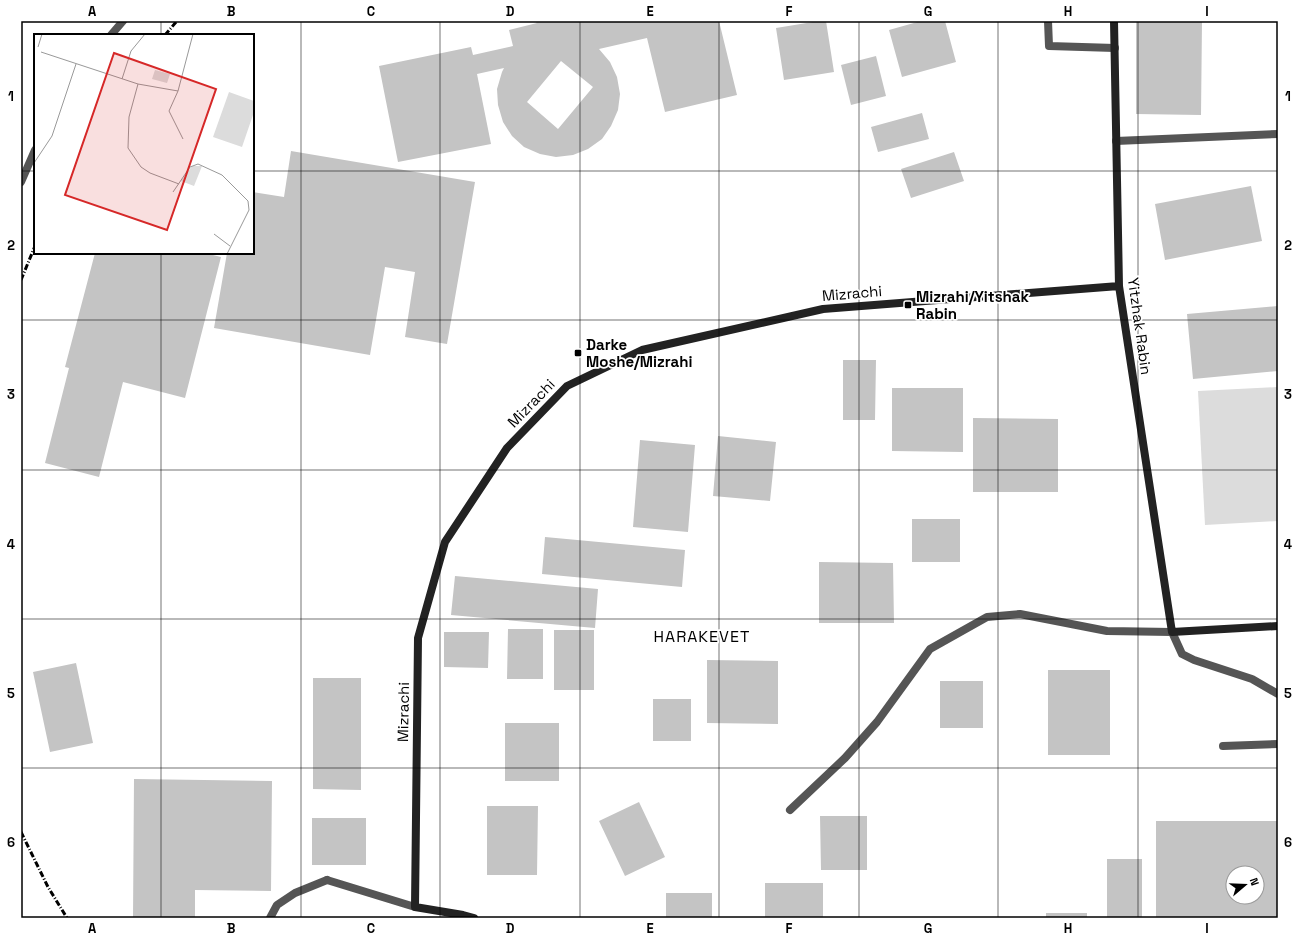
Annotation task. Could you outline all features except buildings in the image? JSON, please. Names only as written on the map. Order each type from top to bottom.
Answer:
[{"type":"street","points":[[112,34],[123,21]]},
{"type":"street","points":[[1048,21],[1049,46],[1114,48]]},
{"type":"street","name":"Yitzhak Rabin","points":[[1114,21],[1119,286],[1172,632]]},
{"type":"street","points":[[1116,141],[1278,134]]},
{"type":"street","points":[[21,182],[34,152]]},
{"type":"street","name":"Mizrachi","points":[[415,907],[418,638],[445,542],[507,448],[567,386],[642,350],[823,309],[1119,286]]},
{"type":"street","points":[[790,810],[845,758],[877,722],[930,649],[987,617],[1020,614],[1107,631],[1172,632],[1278,626]]},
{"type":"street","points":[[1172,632],[1182,654],[1194,660],[1252,679],[1278,694]]},
{"type":"street","points":[[1223,746],[1278,744]]},
{"type":"street","points":[[270,918],[277,905],[295,893],[327,880],[415,907],[474,918]]},
{"type":"shaded area","points":[[1278,387],[1278,521],[1205,525],[1198,391]]},
{"type":"railway","points":[[166,34],[177,21]]},
{"type":"railway","points":[[21,280],[34,248]]},
{"type":"railway","points":[[21,832],[48,887],[67,918]]},
{"type":"place","name":"Mizrahi/Yitshak Rabin","points":[[908,305]]},
{"type":"place","name":"Darke Moshe/Mizrahi","points":[[578,353]]},
{"type":"district","name":"HARAKEVET","points":[[702,636]]}]
